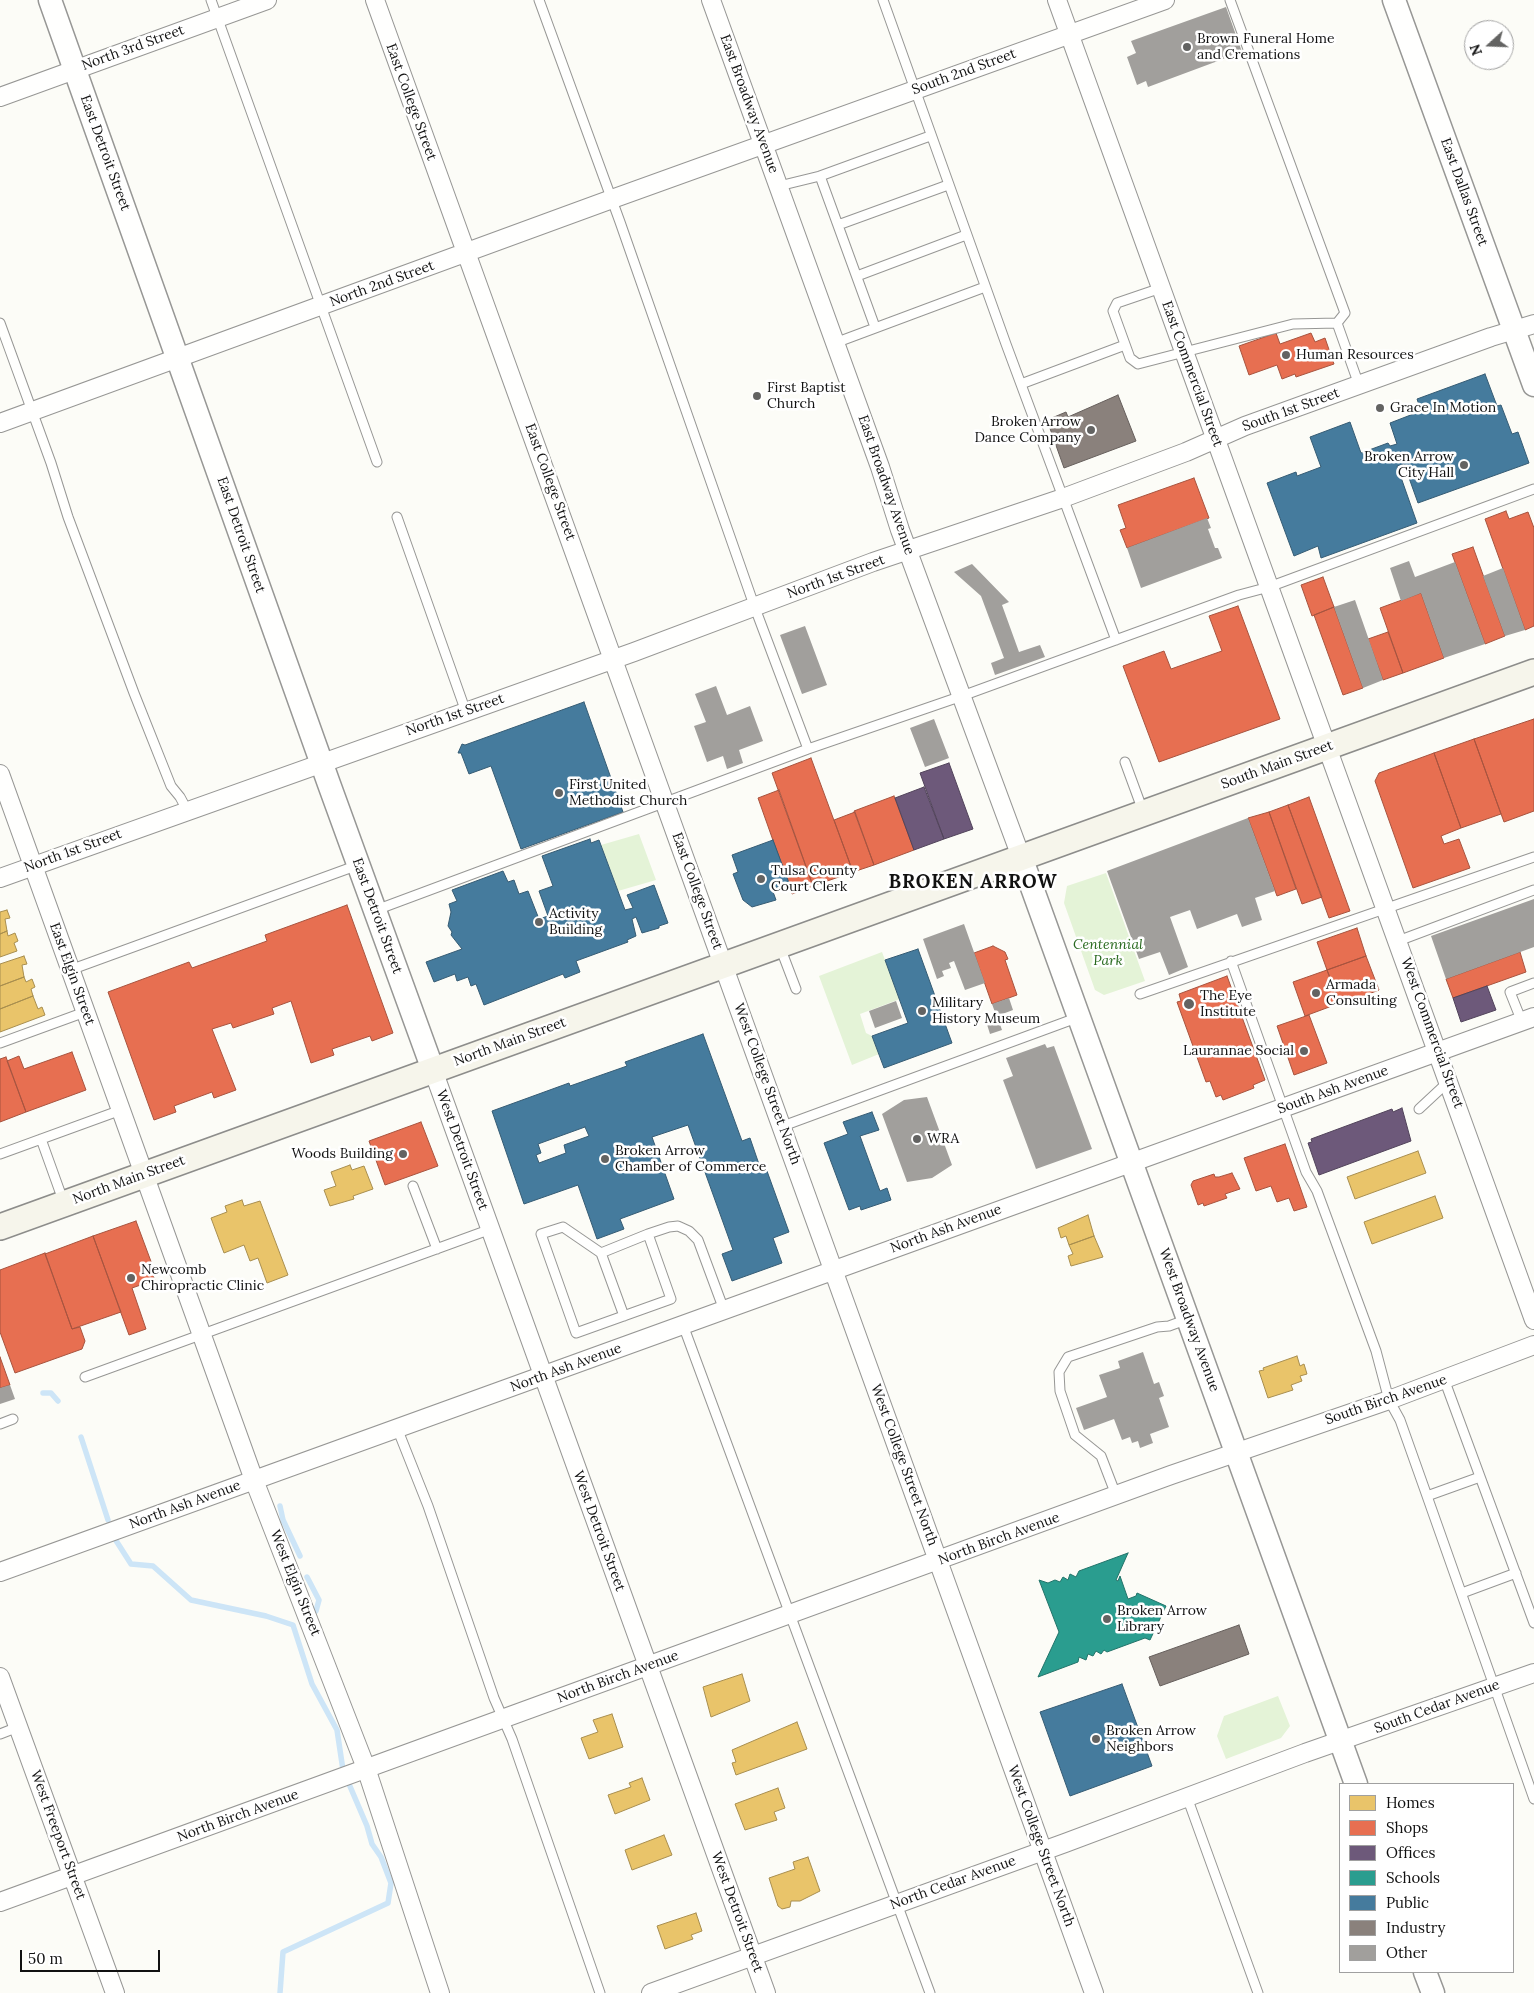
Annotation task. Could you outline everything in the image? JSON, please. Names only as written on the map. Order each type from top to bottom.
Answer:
[{"type":"main road","name":"South Main Street","points":[[1020,857],[1534,672]]},
{"type":"main road","name":"North Main Street","points":[[0,1227],[1020,857]]},
{"type":"street","name":"East Detroit Street","points":[[50,0],[321,763],[433,1070]]},
{"type":"street","name":"North 3rd Street","points":[[0,97],[267,0]]},
{"type":"street","name":"East College Street","points":[[374,0],[724,964]]},
{"type":"street","name":"East Broadway Avenue","points":[[711,0],[1020,857]]},
{"type":"street","name":"East Commercial Street","points":[[1057,0],[1327,747]]},
{"type":"street","name":"South 2nd Street","points":[[764,145],[1165,0]]},
{"type":"street","name":"East Dallas Street","points":[[1394,0],[1524,327],[1534,385]]},
{"type":"street","name":"North 2nd Street","points":[[0,423],[764,145]]},
{"type":"street","name":"South 1st Street","points":[[909,551],[1063,498],[1245,426],[1524,327]]},
{"type":"street","name":"North 1st Street","points":[[0,878],[186,810],[614,659],[909,551]]},
{"type":"street","name":"West Commercial Street","points":[[1327,747],[1534,1320]]},
{"type":"street","name":"East Elgin Street","points":[[0,774],[144,1174]]},
{"type":"street","name":"West Broadway Avenue","points":[[1020,857],[1356,1783]]},
{"type":"street","name":"West College Street North","points":[[724,964],[1094,1993]]},
{"type":"street","name":"South Ash Avenue","points":[[1131,1162],[1528,1019]]},
{"type":"street","name":"West Detroit Street","points":[[433,1070],[766,1993]]},
{"type":"street","name":"North Ash Avenue","points":[[0,1572],[1131,1162]]},
{"type":"street","name":"West Elgin Street","points":[[144,1174],[200,1334],[440,1993]]},
{"type":"street","name":"South Birch Avenue","points":[[1236,1452],[1389,1400],[1534,1345]]},
{"type":"street","name":"North Birch Avenue","points":[[0,1902],[1236,1452]]},
{"type":"street","name":"South Cedar Avenue","points":[[1340,1741],[1534,1673]]},
{"type":"street","name":"West Freeport Street","points":[[0,1677],[115,1993]]},
{"type":"street","name":"North Cedar Avenue","points":[[651,1993],[1340,1741]]},
{"type":"street","points":[[1425,1973],[1433,1993]]},
{"type":"lane","points":[[211,0],[377,462]]},
{"type":"lane","points":[[539,0],[612,199],[755,608],[808,749]]},
{"type":"lane","points":[[883,0],[966,235],[1116,640]]},
{"type":"lane","points":[[1230,0],[1345,313],[1337,323]]},
{"type":"lane","points":[[778,186],[820,176],[930,136]]},
{"type":"lane","points":[[820,176],[875,327]]},
{"type":"lane","points":[[838,225],[948,185]]},
{"type":"lane","points":[[857,276],[966,235]]},
{"type":"lane","points":[[835,343],[985,287]]},
{"type":"lane","points":[[1161,288],[1117,303],[1113,315],[1130,358],[1138,364],[1184,351],[1215,346],[1293,324],[1337,323]]},
{"type":"lane","points":[[0,323],[51,462],[68,518],[144,718],[171,786],[180,797],[186,810]]},
{"type":"lane","points":[[1337,323],[1359,385]]},
{"type":"lane","points":[[1021,384],[1125,345]]},
{"type":"lane","points":[[375,910],[808,749],[1269,587],[1534,488]]},
{"type":"lane","points":[[397,517],[466,712]]},
{"type":"lane","points":[[1125,762],[1143,813]]},
{"type":"lane","points":[[1140,994],[1534,857]]},
{"type":"lane","points":[[70,970],[358,864]]},
{"type":"lane","points":[[1398,940],[1534,890]]},
{"type":"lane","points":[[779,944],[796,989]]},
{"type":"lane","points":[[1231,961],[1306,1172],[1317,1192],[1376,1351],[1389,1400],[1400,1420],[1428,1496],[1489,1667],[1493,1687],[1534,1800]]},
{"type":"lane","points":[[1528,1019],[1510,992],[1534,983]]},
{"type":"lane","points":[[0,1043],[85,1012]]},
{"type":"lane","points":[[782,1126],[1079,1017]]},
{"type":"lane","points":[[1419,1109],[1448,1082]]},
{"type":"lane","points":[[0,1154],[121,1110]]},
{"type":"lane","points":[[41,1139],[64,1203]]},
{"type":"lane","points":[[413,1186],[437,1249]]},
{"type":"lane","points":[[601,1253],[648,1234],[678,1226],[689,1231],[698,1240],[724,1310]]},
{"type":"lane","points":[[624,1316],[601,1253],[563,1228],[541,1234],[576,1333],[624,1316],[671,1299],[648,1234]]},
{"type":"lane","points":[[85,1377],[491,1229]]},
{"type":"lane","points":[[1116,1495],[1101,1456],[1076,1435],[1060,1391],[1059,1372],[1068,1357],[1157,1326],[1169,1326],[1188,1319]]},
{"type":"lane","points":[[683,1325],[930,1993]]},
{"type":"lane","points":[[1444,1379],[1534,1623]]},
{"type":"lane","points":[[0,1424],[12,1419]]},
{"type":"lane","points":[[397,1428],[428,1506],[503,1719],[512,1738],[564,1883],[600,1993]]},
{"type":"lane","points":[[1428,1496],[1480,1477]]},
{"type":"lane","points":[[1462,1593],[1516,1573]]},
{"type":"lane","points":[[0,1734],[18,1727]]},
{"type":"lane","points":[[1187,1797],[1258,1993]]},
{"type":"green space","points":[[639,834],[656,880],[618,891],[601,845]]},
{"type":"green space","name":"Centennial Park","points":[[1106,873],[1145,981],[1104,995],[1095,990],[1064,903],[1067,886]]},
{"type":"green space","points":[[882,952],[900,999],[860,1014],[866,1033],[872,1036],[879,1054],[852,1065],[819,976]]},
{"type":"green space","points":[[1278,1696],[1290,1726],[1281,1738],[1226,1759],[1217,1736],[1224,1716]]},
{"type":"building: Homes","points":[[7,910],[10,918],[5,919],[7,931],[0,934],[0,912]]},
{"type":"building: Homes","points":[[7,931],[8,936],[15,933],[18,941],[14,943],[17,951],[0,957],[0,934]]},
{"type":"building: Homes","points":[[24,956],[27,964],[22,965],[24,977],[0,986],[0,964]]},
{"type":"building: Homes","points":[[24,977],[26,982],[32,979],[35,987],[31,989],[33,996],[0,1009],[0,986]]},
{"type":"building: Homes","points":[[33,996],[38,1009],[42,1007],[45,1015],[0,1032],[0,1009]]},
{"type":"building: Homes","points":[[1418,1151],[1426,1173],[1355,1199],[1347,1177]]},
{"type":"building: Homes","points":[[350,1165],[352,1170],[364,1166],[373,1189],[353,1196],[354,1199],[330,1206],[324,1190],[336,1186],[331,1172]]},
{"type":"building: Homes","points":[[1435,1196],[1443,1218],[1372,1244],[1364,1222]]},
{"type":"building: Homes","points":[[242,1200],[244,1206],[260,1201],[288,1275],[267,1283],[258,1258],[250,1261],[244,1245],[224,1253],[211,1218],[227,1212],[225,1206]]},
{"type":"building: Homes","points":[[1088,1215],[1094,1236],[1069,1245],[1066,1236],[1061,1238],[1058,1228]]},
{"type":"building: Homes","points":[[1094,1236],[1103,1257],[1071,1266],[1068,1256],[1073,1254],[1069,1245]]},
{"type":"building: Homes","points":[[1297,1356],[1300,1366],[1304,1364],[1307,1374],[1300,1376],[1302,1381],[1291,1385],[1293,1390],[1268,1398],[1259,1371]]},
{"type":"building: Homes","points":[[742,1674],[750,1701],[711,1717],[703,1687]]},
{"type":"building: Homes","points":[[612,1714],[623,1747],[589,1759],[581,1738],[598,1732],[593,1720]]},
{"type":"building: Homes","points":[[797,1722],[807,1749],[736,1775],[732,1763],[736,1762],[732,1750]]},
{"type":"building: Homes","points":[[642,1778],[650,1800],[615,1814],[608,1795],[631,1787],[629,1783]]},
{"type":"building: Homes","points":[[778,1788],[785,1808],[774,1812],[777,1820],[745,1830],[735,1804]]},
{"type":"building: Homes","points":[[664,1835],[672,1855],[632,1870],[625,1850]]},
{"type":"building: Homes","points":[[808,1857],[820,1891],[800,1901],[791,1901],[790,1907],[782,1909],[778,1906],[769,1878],[795,1869],[793,1862]]},
{"type":"building: Homes","points":[[696,1913],[702,1931],[691,1935],[693,1939],[665,1949],[657,1926]]},
{"type":"building: Shops","name":"Human Resources","points":[[1276,333],[1280,344],[1311,333],[1315,342],[1325,338],[1334,364],[1296,377],[1295,374],[1282,379],[1277,365],[1249,375],[1239,346]]},
{"type":"building: Shops","points":[[1194,478],[1209,518],[1127,548],[1120,530],[1126,528],[1118,505]]},
{"type":"building: Shops","points":[[1506,511],[1509,519],[1528,512],[1534,528],[1534,626],[1525,630],[1485,519]]},
{"type":"building: Shops","points":[[1473,547],[1505,636],[1485,644],[1452,554]]},
{"type":"building: Shops","points":[[1323,577],[1334,607],[1312,616],[1301,585]]},
{"type":"building: Shops","points":[[1421,593],[1444,658],[1403,673],[1380,608]]},
{"type":"building: Shops","points":[[1238,606],[1280,719],[1159,762],[1123,666],[1164,651],[1171,669],[1222,651],[1209,616]]},
{"type":"building: Shops","points":[[1334,607],[1363,688],[1343,695],[1314,615]]},
{"type":"building: Shops","points":[[1388,632],[1403,673],[1383,680],[1368,639]]},
{"type":"building: Shops","points":[[1534,719],[1534,811],[1504,822],[1474,739]]},
{"type":"building: Shops","points":[[1474,739],[1501,814],[1461,828],[1434,753]]},
{"type":"building: Shops","points":[[1434,753],[1461,828],[1441,836],[1444,844],[1459,839],[1470,868],[1413,888],[1375,781],[1379,773]]},
{"type":"building: Shops","points":[[811,758],[853,872],[813,886],[772,773]]},
{"type":"building: Shops","points":[[779,790],[813,886],[792,894],[758,798]]},
{"type":"building: Shops","points":[[894,796],[914,850],[874,865],[854,811]]},
{"type":"building: Shops","points":[[1309,797],[1350,911],[1329,918],[1288,805]]},
{"type":"building: Shops","points":[[1288,805],[1322,897],[1302,904],[1269,812]]},
{"type":"building: Shops","points":[[855,812],[874,865],[853,872],[834,820]]},
{"type":"building: Shops","points":[[1269,812],[1296,889],[1277,896],[1248,818]]},
{"type":"building: Shops","points":[[347,905],[393,1033],[372,1041],[370,1036],[332,1049],[334,1055],[311,1063],[291,1001],[272,1008],[274,1014],[233,1028],[231,1023],[212,1029],[236,1090],[214,1098],[212,1092],[174,1106],[176,1112],[154,1120],[108,992],[189,962],[192,968],[267,941],[265,935]]},
{"type":"building: Shops","points":[[1357,928],[1366,956],[1327,970],[1317,942]]},
{"type":"building: Shops","points":[[993,946],[1005,952],[1008,959],[1005,960],[1017,995],[992,1004],[974,953]]},
{"type":"building: Shops","points":[[1520,952],[1526,972],[1453,998],[1446,979]]},
{"type":"building: Shops","points":[[1366,956],[1379,990],[1340,1005],[1327,970]]},
{"type":"building: Shops","name":"Armada Consulting","points":[[1327,970],[1340,1003],[1305,1016],[1293,982]]},
{"type":"building: Shops","points":[[1227,976],[1265,1080],[1253,1085],[1254,1088],[1223,1100],[1221,1095],[1216,1097],[1210,1081],[1206,1082],[1177,1002],[1181,1001],[1179,994]]},
{"type":"building: Shops","name":"Laurannae Social","points":[[1309,1015],[1327,1063],[1294,1075],[1277,1026]]},
{"type":"building: Shops","points":[[72,1052],[86,1090],[26,1112],[7,1061],[19,1056],[24,1069]]},
{"type":"building: Shops","points":[[6,1057],[26,1112],[0,1122],[0,1059]]},
{"type":"building: Shops","name":"Woods Building","points":[[421,1122],[438,1166],[385,1185],[369,1141]]},
{"type":"building: Shops","points":[[1285,1144],[1307,1207],[1294,1211],[1289,1198],[1277,1202],[1271,1186],[1256,1191],[1244,1158]]},
{"type":"building: Shops","points":[[1232,1173],[1240,1189],[1225,1194],[1227,1198],[1204,1206],[1203,1203],[1198,1205],[1191,1185],[1193,1181],[1214,1174],[1215,1177],[1219,1177]]},
{"type":"building: Shops","name":"Newcomb Chiropractic Clinic","points":[[136,1221],[156,1275],[153,1276],[155,1280],[132,1288],[146,1329],[129,1335],[93,1236]]},
{"type":"building: Shops","points":[[93,1236],[121,1312],[72,1329],[45,1254]]},
{"type":"building: Shops","points":[[45,1253],[72,1329],[80,1327],[85,1341],[82,1349],[15,1373],[0,1332],[0,1270]]},
{"type":"building: Shops","points":[[0,1357],[10,1385],[0,1388]]},
{"type":"building: Offices","points":[[949,763],[973,829],[944,839],[920,773]]},
{"type":"building: Offices","points":[[924,787],[944,839],[914,850],[895,798]]},
{"type":"building: Offices","points":[[1487,986],[1496,1010],[1461,1022],[1453,998]]},
{"type":"building: Offices","points":[[1402,1108],[1411,1141],[1319,1175],[1308,1143],[1312,1142],[1311,1139],[1392,1109],[1393,1112]]},
{"type":"building: Schools","name":"Broken Arrow Library","points":[[1128,1553],[1116,1580],[1118,1581],[1120,1576],[1128,1599],[1136,1596],[1137,1593],[1166,1606],[1150,1640],[1145,1638],[1107,1652],[1104,1650],[1101,1654],[1096,1651],[1093,1656],[1088,1654],[1086,1660],[1079,1657],[1078,1662],[1038,1677],[1059,1632],[1039,1580],[1048,1583],[1055,1580],[1060,1582],[1063,1577],[1068,1580],[1070,1574],[1076,1577],[1079,1571]]},
{"type":"building: Public","name":"Broken Arrow City Hall","points":[[1485,374],[1497,406],[1501,405],[1512,434],[1518,432],[1529,463],[1418,503],[1404,464],[1397,466],[1417,523],[1321,558],[1318,546],[1294,556],[1267,483],[1296,472],[1297,476],[1321,467],[1310,437],[1350,422],[1361,453],[1388,443],[1390,446],[1397,444],[1390,423],[1421,411],[1417,399]]},
{"type":"building: Public","name":"First United Methodist Church","points":[[584,702],[623,812],[521,849],[491,766],[469,774],[461,753],[458,753],[462,744],[465,745]]},
{"type":"building: Public","name":"Activity Building","points":[[590,839],[591,843],[599,840],[625,910],[633,908],[627,895],[654,885],[668,923],[642,933],[636,917],[632,919],[636,936],[627,940],[628,942],[576,961],[580,972],[565,978],[563,974],[484,1005],[476,984],[471,986],[468,977],[457,981],[455,974],[434,982],[426,962],[462,949],[451,935],[452,932],[448,926],[451,912],[449,904],[457,901],[452,890],[503,871],[508,882],[514,880],[519,894],[528,891],[539,919],[548,916],[539,891],[553,886],[542,856]]},
{"type":"building: Public","name":"Tulsa County Court Clerk","points":[[773,840],[789,883],[772,889],[776,900],[752,907],[743,900],[733,874],[738,872],[732,855]]},
{"type":"building: Public","name":"Military History Museum","points":[[918,949],[952,1043],[884,1068],[872,1036],[908,1023],[885,960]]},
{"type":"building: Public","name":"Broken Arrow Chamber of Commerce","points":[[703,1034],[742,1141],[750,1138],[762,1173],[767,1171],[789,1232],[773,1238],[782,1263],[732,1281],[722,1254],[733,1250],[688,1125],[652,1137],[674,1199],[620,1219],[624,1229],[597,1239],[578,1185],[524,1204],[492,1111],[569,1083],[570,1086],[627,1066],[625,1062]],"holes":[[[585,1127],[589,1136],[564,1145],[566,1153],[539,1163],[536,1155],[541,1153],[538,1144]]]},
{"type":"building: Public","points":[[872,1112],[879,1130],[860,1136],[880,1191],[887,1188],[891,1200],[861,1210],[860,1206],[849,1210],[824,1143],[848,1134],[843,1122]]},
{"type":"building: Public","name":"Broken Arrow Neighbors","points":[[1122,1684],[1152,1766],[1070,1796],[1040,1712]]},
{"type":"building: Industry","name":"Broken Arrow Dance Company","points":[[1118,395],[1136,441],[1064,468],[1047,420],[1066,412],[1068,417]]},
{"type":"building: Industry","points":[[1239,1625],[1249,1654],[1160,1686],[1149,1657]]},
{"type":"building: Other","name":"Brown Funeral Home and Cremations","points":[[1226,7],[1242,52],[1148,87],[1146,81],[1137,85],[1127,57],[1136,53],[1131,41]]},
{"type":"building: Other","points":[[1207,518],[1211,528],[1208,529],[1215,548],[1218,548],[1222,558],[1141,588],[1127,548]]},
{"type":"building: Other","points":[[1409,561],[1415,577],[1455,562],[1485,644],[1444,658],[1421,593],[1401,601],[1390,568]]},
{"type":"building: Other","points":[[972,564],[1009,602],[1002,605],[1019,652],[1040,645],[1045,657],[995,675],[991,663],[1004,658],[981,596],[954,572]]},
{"type":"building: Other","points":[[1503,568],[1525,630],[1505,636],[1483,576]]},
{"type":"building: Other","points":[[1355,600],[1383,680],[1363,688],[1334,607]]},
{"type":"building: Other","points":[[805,626],[827,685],[802,694],[780,635]]},
{"type":"building: Other","points":[[716,686],[727,715],[750,706],[763,741],[739,750],[743,763],[727,769],[723,756],[707,762],[694,726],[706,722],[695,694]]},
{"type":"building: Other","points":[[934,719],[949,758],[925,767],[910,728]]},
{"type":"building: Other","points":[[1248,818],[1275,891],[1255,898],[1262,920],[1242,927],[1237,914],[1197,929],[1190,910],[1170,917],[1188,967],[1169,975],[1160,952],[1139,959],[1107,871]]},
{"type":"building: Other","points":[[1534,899],[1534,947],[1446,979],[1431,936]]},
{"type":"building: Other","points":[[964,924],[985,983],[965,990],[954,961],[949,963],[951,968],[942,971],[944,976],[937,979],[923,939]]},
{"type":"building: Other","points":[[1009,998],[1013,1010],[997,1016],[1002,1030],[990,1034],[985,1018],[996,1015],[992,1004]]},
{"type":"building: Other","points":[[896,1001],[902,1018],[875,1028],[869,1011]]},
{"type":"building: Other","points":[[1045,1044],[1047,1048],[1054,1046],[1092,1149],[1036,1169],[1003,1080],[1013,1076],[1006,1058]]},
{"type":"building: Other","name":"WRA","points":[[927,1097],[952,1165],[932,1178],[907,1182],[882,1114],[904,1100]]},
{"type":"building: Other","points":[[1143,1352],[1154,1384],[1159,1382],[1164,1396],[1159,1398],[1169,1427],[1150,1434],[1153,1443],[1140,1448],[1138,1441],[1132,1443],[1130,1437],[1122,1440],[1114,1419],[1084,1430],[1076,1408],[1107,1397],[1099,1375],[1120,1368],[1118,1361]]},
{"type":"building: Other","points":[[10,1385],[15,1399],[0,1404],[0,1388]]},
{"type":"waterway","points":[[43,1393],[51,1393],[58,1401]]},
{"type":"waterway","points":[[81,1437],[108,1520]]},
{"type":"waterway","points":[[280,1506],[283,1520],[300,1556]]},
{"type":"waterway","points":[[115,1539],[131,1564],[153,1566],[191,1600],[266,1616],[293,1625],[312,1684],[337,1730],[343,1770],[367,1826],[372,1844],[381,1857],[391,1883],[388,1903],[283,1952],[280,1993]]},
{"type":"waterway","points":[[307,1577],[319,1600],[316,1611]]},
{"type":"place","name":"Brown Funeral Home and Cremations","points":[[1187,47]]},
{"type":"place","name":"Human Resources","points":[[1286,355]]},
{"type":"place","name":"First Baptist Church","points":[[757,396]]},
{"type":"place","name":"Grace In Motion","points":[[1380,408]]},
{"type":"place","name":"Broken Arrow Dance Company","points":[[1091,430]]},
{"type":"place","name":"Broken Arrow City Hall","points":[[1464,465]]},
{"type":"place","name":"First United Methodist Church","points":[[559,793]]},
{"type":"place","name":"Tulsa County Court Clerk","points":[[761,879]]},
{"type":"place","name":"Activity Building","points":[[539,922]]},
{"type":"place","name":"Armada Consulting","points":[[1316,993]]},
{"type":"place","name":"The Eye Institute","points":[[1189,1004]]},
{"type":"place","name":"Military History Museum","points":[[922,1011]]},
{"type":"place","name":"Laurannae Social","points":[[1304,1051]]},
{"type":"place","name":"WRA","points":[[917,1139]]},
{"type":"place","name":"Woods Building","points":[[403,1154]]},
{"type":"place","name":"Broken Arrow Chamber of Commerce","points":[[605,1159]]},
{"type":"place","name":"Newcomb Chiropractic Clinic","points":[[131,1278]]},
{"type":"place","name":"Broken Arrow Library","points":[[1107,1619]]},
{"type":"place","name":"Broken Arrow Neighbors","points":[[1096,1739]]},
{"type":"district","name":"BROKEN ARROW","points":[[973,883]]}]
